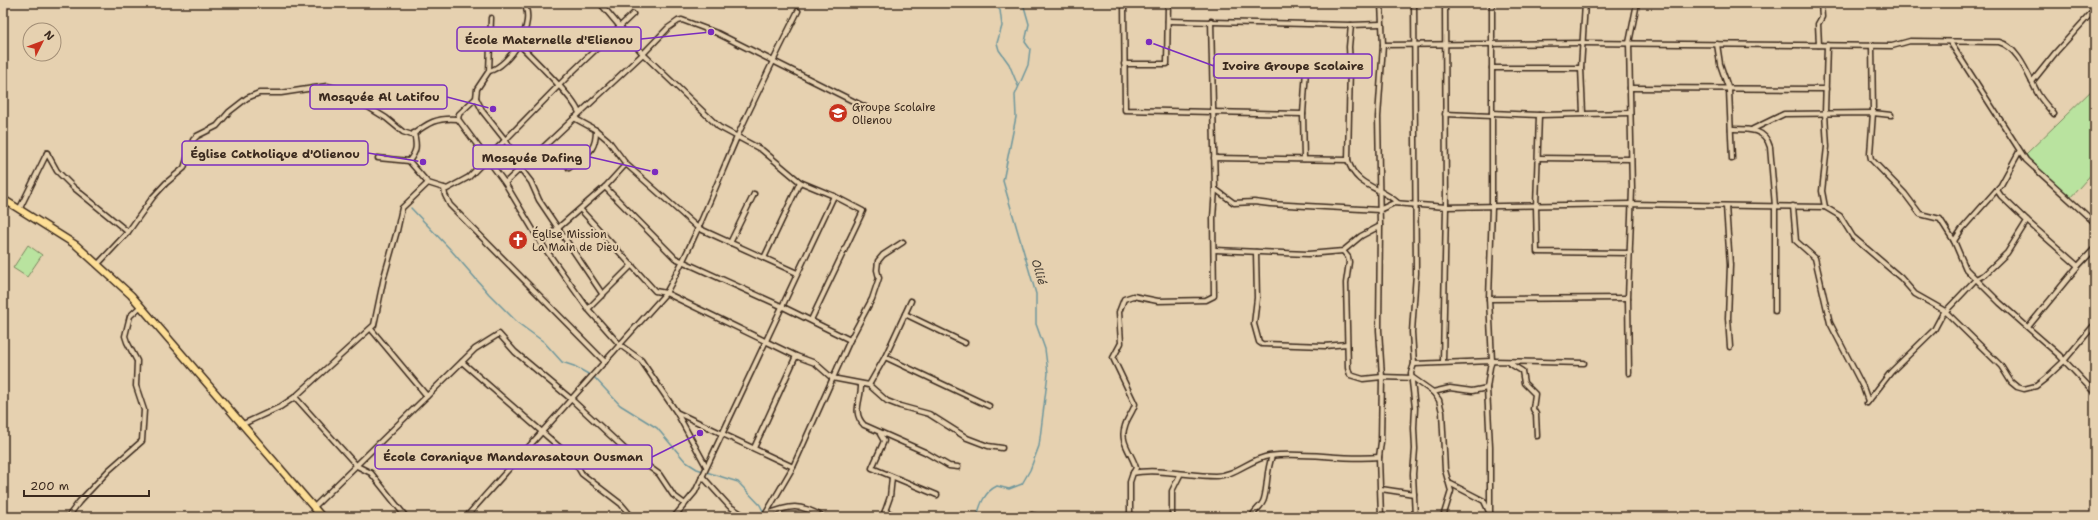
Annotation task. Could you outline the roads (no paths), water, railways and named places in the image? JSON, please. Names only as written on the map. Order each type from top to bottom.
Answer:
[{"type":"main road","points":[[3,199],[20,208],[76,245],[98,264],[141,306],[322,517]]},
{"type":"street","points":[[490,71],[496,69],[507,61],[526,27],[527,18],[523,3]]},
{"type":"street","points":[[600,3],[618,27],[643,54],[719,127],[762,150],[800,182],[834,196],[863,211],[810,320]]},
{"type":"street","points":[[1124,3],[1125,110],[1214,111],[1267,115],[1303,114]]},
{"type":"street","points":[[1124,64],[1168,64],[1168,3]]},
{"type":"street","points":[[1381,3],[1383,45],[1378,117],[1380,226],[1378,330],[1382,377],[1381,442],[1379,457],[1381,517]]},
{"type":"street","points":[[1414,3],[1416,273],[1412,332],[1414,364],[1411,373],[1413,378],[1415,408],[1415,517]]},
{"type":"street","points":[[1443,362],[1446,207],[1445,3]]},
{"type":"street","points":[[1491,517],[1487,388],[1492,362],[1489,299],[1492,207],[1492,3]]},
{"type":"street","points":[[1582,113],[1581,68],[1584,3]]},
{"type":"street","points":[[1629,373],[1629,43],[1637,3]]},
{"type":"street","points":[[1819,45],[1818,24],[1822,17],[1822,3]]},
{"type":"street","points":[[2032,82],[2095,8],[2091,3]]},
{"type":"street","points":[[466,517],[666,293],[683,263],[737,137],[798,11]]},
{"type":"street","points":[[378,158],[409,161],[428,183],[444,188],[454,186],[469,177],[506,141],[558,86],[633,14]]},
{"type":"street","points":[[458,119],[459,114],[476,98],[478,89],[490,71],[492,18]]},
{"type":"street","points":[[505,183],[578,113],[643,54],[668,28],[682,20],[716,33],[867,108]]},
{"type":"street","points":[[1168,21],[1351,25],[1381,24]]},
{"type":"street","points":[[1130,517],[1130,482],[1136,468],[1123,438],[1126,423],[1133,413],[1135,404],[1113,358],[1121,343],[1119,312],[1121,304],[1128,297],[1133,296],[1158,301],[1206,300],[1212,297],[1215,250],[1213,218],[1215,189],[1211,21]]},
{"type":"street","points":[[1351,25],[1349,48],[1348,160],[1350,168],[1366,185],[1390,196],[1398,204]]},
{"type":"street","points":[[1383,45],[1415,46],[1629,43],[1892,46],[1910,41],[1998,42],[2006,44],[2018,58],[2038,93],[2054,114]]},
{"type":"street","points":[[1950,42],[2019,152],[2040,174],[2095,223]]},
{"type":"street","points":[[518,43],[577,108],[578,113]]},
{"type":"street","points":[[1717,44],[1720,64],[1729,90],[1732,160]]},
{"type":"street","points":[[1825,208],[1822,191],[1827,147],[1825,113],[1827,45]]},
{"type":"street","points":[[1872,45],[1873,113],[1870,154],[1871,159],[1904,194],[1920,214],[1940,219],[1954,241],[1963,265],[2000,303],[2028,327],[2095,393]]},
{"type":"street","points":[[1263,72],[1336,70],[1350,66]]},
{"type":"street","points":[[1492,68],[1581,68]]},
{"type":"street","points":[[1304,159],[1303,114],[1306,70]]},
{"type":"street","points":[[98,264],[128,232],[153,197],[166,183],[184,168],[193,140],[197,136],[217,126],[229,112],[247,98],[259,93],[281,93],[327,86],[339,89],[386,118],[403,132],[412,135],[426,124],[449,118],[458,119],[488,157],[541,243],[588,309],[620,345],[641,360],[677,412],[706,466]]},
{"type":"street","points":[[1630,88],[1729,90],[1826,89]]},
{"type":"street","points":[[476,98],[482,112],[506,141],[521,169],[531,182],[539,200],[603,295]]},
{"type":"street","points":[[1445,114],[1539,115],[1630,113]]},
{"type":"street","points":[[1731,128],[1753,129],[1784,114],[1873,113],[1891,115]]},
{"type":"street","points":[[1539,115],[1539,158],[1536,206],[1537,252],[1630,253]]},
{"type":"street","points":[[574,118],[596,130],[608,140],[626,164],[698,228],[797,273]]},
{"type":"street","points":[[1753,129],[1768,140],[1770,147],[1775,206],[1775,311]]},
{"type":"street","points":[[569,168],[594,147],[596,142],[596,130]]},
{"type":"street","points":[[409,161],[416,152],[417,146],[414,133]]},
{"type":"street","points":[[1954,241],[1962,229],[1997,190],[2019,152]]},
{"type":"street","points":[[20,208],[47,153],[57,171],[73,187],[128,232]]},
{"type":"street","points":[[1214,158],[1348,160]]},
{"type":"street","points":[[1539,158],[1630,159]]},
{"type":"street","points":[[541,243],[559,229],[605,187],[626,164]]},
{"type":"street","points":[[764,258],[800,182]]},
{"type":"street","points":[[243,424],[280,407],[295,397],[371,329],[378,316],[384,277],[402,208],[428,183]]},
{"type":"street","points":[[605,187],[675,258],[683,263],[781,306],[850,340]]},
{"type":"street","points":[[444,188],[444,195],[450,205],[605,362]]},
{"type":"street","points":[[1215,189],[1234,203],[1254,202],[1379,210],[1386,205],[1398,204],[1446,207],[1630,204],[1793,206],[1825,208],[1840,216],[1854,237],[1901,278],[1915,294],[1945,311],[2001,366],[2011,382],[2017,387],[2024,389],[2036,386],[2063,362],[2095,324]]},
{"type":"street","points":[[1997,190],[2001,196],[2027,221],[2078,266]]},
{"type":"street","points":[[730,243],[754,194]]},
{"type":"street","points":[[674,517],[694,492],[723,434],[765,340],[834,196]]},
{"type":"street","points":[[1726,206],[1730,265],[1728,318],[1730,347]]},
{"type":"street","points":[[1793,206],[1796,241],[1815,258],[1830,323],[1863,387],[1868,402],[1891,372],[1934,330],[1945,311],[1976,279],[1984,275],[2007,253],[2027,221]]},
{"type":"street","points":[[580,210],[655,291],[666,293],[796,356],[814,363],[832,378],[869,385],[887,400],[900,406],[929,414],[966,438],[988,446],[1002,448]]},
{"type":"street","points":[[1215,250],[1308,254],[1343,251],[1361,236],[1380,226]]},
{"type":"street","points":[[766,516],[793,467],[832,378],[850,340],[869,306],[877,286],[878,261],[883,254],[904,242]]},
{"type":"street","points":[[2028,327],[2078,266],[2095,248]]},
{"type":"street","points":[[1343,251],[1350,262],[1346,284],[1348,368],[1350,376],[1363,379],[1382,377],[1413,378],[1432,392],[1439,400],[1442,412],[1445,470],[1451,491],[1443,517]]},
{"type":"street","points":[[1256,252],[1257,298],[1254,324],[1259,342],[1274,345],[1325,346],[1347,344]]},
{"type":"street","points":[[588,309],[632,265]]},
{"type":"street","points":[[1489,299],[1628,298]]},
{"type":"street","points":[[869,385],[885,356],[911,301]]},
{"type":"street","points":[[68,517],[79,502],[109,470],[142,441],[144,410],[136,386],[137,361],[125,336],[130,316],[141,306]]},
{"type":"street","points":[[904,314],[965,343]]},
{"type":"street","points":[[371,329],[427,396]]},
{"type":"street","points":[[314,508],[475,349],[499,334],[515,352],[571,399],[627,451],[658,474],[673,495],[685,504]]},
{"type":"street","points":[[754,448],[796,356]]},
{"type":"street","points":[[885,356],[989,406]]},
{"type":"street","points":[[462,362],[573,459],[582,474],[621,504],[632,517]]},
{"type":"street","points":[[1414,364],[1443,362],[1584,363]]},
{"type":"street","points":[[1509,362],[1522,371],[1524,383],[1535,394],[1533,409],[1536,414],[1537,436]]},
{"type":"street","points":[[861,384],[862,391],[857,406],[860,420],[880,433],[925,452],[949,466],[958,467]]},
{"type":"street","points":[[1432,392],[1450,388],[1472,390],[1487,388]]},
{"type":"street","points":[[295,397],[357,466],[371,473],[406,517]]},
{"type":"street","points":[[677,412],[793,467]]},
{"type":"street","points":[[880,433],[884,441],[872,466],[874,469],[937,495]]},
{"type":"street","points":[[1133,473],[1162,472],[1192,476],[1199,474],[1215,476],[1229,474],[1272,456],[1326,456],[1360,459],[1379,457]]},
{"type":"street","points":[[1252,517],[1264,498],[1266,470],[1272,456]]},
{"type":"street","points":[[1172,517],[1172,491],[1180,475]]},
{"type":"street","points":[[702,476],[729,506],[746,517]]},
{"type":"street","points":[[883,517],[890,497],[892,477]]},
{"type":"street","points":[[1450,484],[1484,501],[1491,517]]},
{"type":"street","points":[[1381,489],[1414,494]]},
{"type":"street","points":[[766,516],[777,510],[805,507],[823,517]]},
{"type":"street","points":[[885,511],[897,517]]},
{"type":"street","points":[[1032,515],[1039,517]]},
{"type":"waterway","points":[[991,3],[1000,10],[1002,26],[997,43],[999,50],[1009,64],[1018,86]]},
{"type":"waterway","name":"Ollié","points":[[977,517],[981,504],[989,492],[997,486],[1009,489],[1022,484],[1030,470],[1039,446],[1048,373],[1045,349],[1036,324],[1036,294],[1003,181],[1016,117],[1015,95],[1028,65],[1030,49],[1025,42],[1029,24],[1023,3]]},
{"type":"waterway","points":[[411,208],[450,249],[489,294],[518,323],[544,342],[562,362],[574,366],[590,375]]},
{"type":"waterway","points":[[594,377],[620,405],[657,428],[686,462],[697,469],[738,482],[760,505],[764,513]]},
{"type":"place","name":"École Maternelle d'Elienou","points":[[711,32]]},
{"type":"place","name":"Ivoire Groupe Scolaire","points":[[1149,42]]},
{"type":"place","name":"Mosquée Al Latifou","points":[[493,109]]},
{"type":"place","name":"Groupe Scolaire Olienou","points":[[838,113]]},
{"type":"place","name":"Église Catholique d'Olienou","points":[[423,162]]},
{"type":"place","name":"Mosquée Dafing","points":[[655,172]]},
{"type":"place","name":"Église Mission La Main de Dieu","points":[[518,240]]},
{"type":"place","name":"École Coranique Mandarasatoun Ousman","points":[[700,433]]}]
